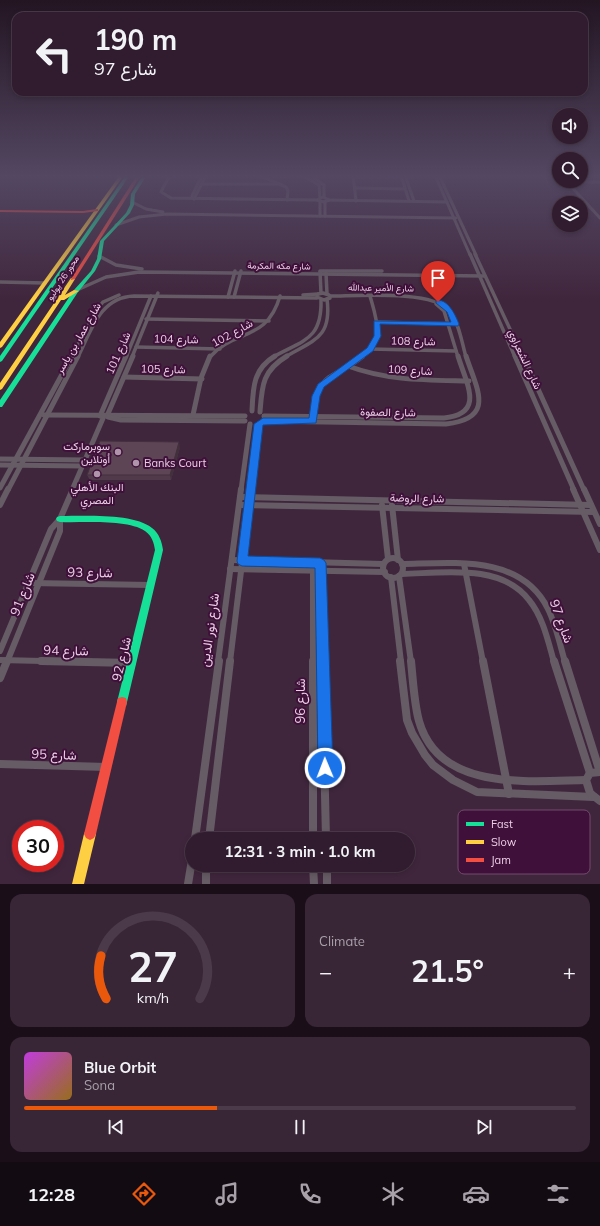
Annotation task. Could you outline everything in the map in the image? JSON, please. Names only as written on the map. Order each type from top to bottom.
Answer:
[{"type":"main road","points":[[0,346],[92,216]]},
{"type":"main road","name":"محور 26 يوليو","points":[[1,357],[99,216]]},
{"type":"main road","name":"محور 26 يوليو","points":[[0,389],[115,216]]},
{"type":"main road","points":[[0,405],[76,291],[93,271],[99,256],[102,241],[125,216]]},
{"type":"main road","points":[[60,300],[76,291]]},
{"type":"main road","points":[[35,298],[43,298]]},
{"type":"main road","points":[[0,389],[10,390]]},
{"type":"main road","name":"شارع 92","points":[[60,518],[132,522],[148,528],[154,534],[158,541],[159,550],[78,884]]},
{"type":"street","points":[[116,225],[146,216]]},
{"type":"street","name":"شارع الشعراوي","points":[[452,216],[600,550]]},
{"type":"street","name":"شارع الشعراوي","points":[[458,216],[600,524]]},
{"type":"street","name":"شارع مكه المكرمة","points":[[99,256],[120,266],[155,270],[485,275]]},
{"type":"street","name":"شارع مكه المكرمة","points":[[76,291],[92,282],[110,275],[155,270]]},
{"type":"street","points":[[228,295],[235,271]]},
{"type":"street","points":[[234,295],[241,272]]},
{"type":"street","points":[[246,420],[252,411],[254,382],[258,372],[265,363],[311,335],[317,328],[321,320],[319,296],[320,273]]},
{"type":"street","points":[[210,832],[249,505],[262,420],[260,412],[262,383],[266,374],[273,366],[308,344],[324,329],[328,321],[326,273]]},
{"type":"street","points":[[0,282],[45,283]]},
{"type":"street","name":"شارع عمار بن ياسر","points":[[0,505],[63,383],[95,314],[103,302],[112,297],[133,293],[157,295],[319,296]]},
{"type":"street","name":"شارع عمار بن ياسر","points":[[0,488],[57,383],[100,314],[108,304],[125,296],[157,295]]},
{"type":"street","name":"شارع 101","points":[[104,416],[124,377],[149,319],[157,295]]},
{"type":"street","name":"شارع 101","points":[[104,416],[151,296]]},
{"type":"street","name":"شارع 102","points":[[193,415],[208,359],[220,349],[253,333],[269,321],[276,311],[280,296]]},
{"type":"street","points":[[319,296],[328,297]]},
{"type":"street","points":[[319,296],[328,297]]},
{"type":"street","name":"شارع الأمير عبدالله","points":[[328,297],[426,299],[445,306],[450,311],[474,381]]},
{"type":"street","points":[[314,419],[316,396],[320,386],[370,349],[377,336],[376,322],[370,297]]},
{"type":"street","name":"شارع الأمير عبدالله","points":[[426,299],[441,307],[444,311],[466,381]]},
{"type":"street","points":[[95,314],[100,314]]},
{"type":"street","points":[[142,319],[269,321]]},
{"type":"street","points":[[376,322],[455,324]]},
{"type":"street","points":[[454,345],[462,345]]},
{"type":"street","name":"شارع 104","points":[[131,347],[220,349]]},
{"type":"street","name":"شارع 108","points":[[370,349],[464,352]]},
{"type":"street","points":[[284,351],[289,355]]},
{"type":"street","name":"شارع 109","points":[[348,366],[373,376],[398,380],[474,381]]},
{"type":"street","name":"شارع 105","points":[[124,377],[202,379]]},
{"type":"street","name":"شارع الصفوة","points":[[246,420],[456,417],[466,413],[471,407],[471,399],[466,381]]},
{"type":"street","name":"شارع الصفوة","points":[[314,419],[446,424],[460,422],[472,417],[479,409],[480,400],[474,381]]},
{"type":"street","points":[[57,383],[63,383]]},
{"type":"street","points":[[252,411],[260,412]]},
{"type":"street","points":[[39,415],[193,415],[246,420]]},
{"type":"street","points":[[104,416],[121,420],[246,420]]},
{"type":"street","name":"شارع 91","points":[[0,651],[30,583],[51,529],[60,518],[104,416]]},
{"type":"street","name":"شارع نور الدين","points":[[196,832],[230,569],[241,497],[246,420]]},
{"type":"street","points":[[0,459],[84,463]]},
{"type":"street","points":[[0,465],[84,463]]},
{"type":"street","name":"شارع الروضة","points":[[241,497],[591,505]]},
{"type":"street","points":[[381,500],[386,562],[407,720],[420,751],[445,777],[461,786],[477,792],[598,800]]},
{"type":"street","points":[[392,500],[400,562],[404,569],[401,575],[419,720],[426,739],[438,755],[454,768],[472,775],[506,779],[588,777],[600,772]]},
{"type":"street","name":"شارع الروضة","points":[[240,505],[594,512]]},
{"type":"street","name":"شارع 91","points":[[0,678],[4,660],[39,584],[60,529],[60,518]]},
{"type":"street","points":[[232,560],[316,563],[386,562]]},
{"type":"street","name":"شارع 97","points":[[386,562],[484,564],[500,567],[514,573],[528,583],[540,595],[548,609],[600,772]]},
{"type":"street","name":"شارع 96","points":[[313,832],[316,563]]},
{"type":"street","points":[[464,564],[509,794]]},
{"type":"street","points":[[230,569],[388,575]]},
{"type":"street","name":"شارع 96","points":[[316,572],[326,832]]},
{"type":"street","name":"شارع 97","points":[[388,575],[466,574],[496,576],[507,580],[523,591],[535,606],[588,777],[588,789],[598,800]]},
{"type":"street","name":"شارع 93","points":[[30,583],[151,585]]},
{"type":"street","name":"شارع 94","points":[[4,660],[132,663]]},
{"type":"street","name":"شارع 95","points":[[0,764],[107,767]]},
{"type":"street","points":[[188,884],[190,872]]},
{"type":"street","points":[[206,872],[206,884]]},
{"type":"street","points":[[314,872],[314,884]]},
{"type":"street","points":[[327,872],[327,884]]},
{"type":"building","name":"Banks Court","points":[[100,441],[179,442],[170,475],[87,475]]},
{"type":"traffic: fast","points":[[0,360],[99,216]]},
{"type":"traffic: fast","points":[[0,405],[76,291],[93,271],[99,259],[102,241],[125,216]]},
{"type":"traffic: fast","points":[[60,519],[106,520],[141,525],[153,533],[157,541],[159,550],[122,702]]},
{"type":"traffic: slow","points":[[0,346],[93,216]]},
{"type":"traffic: slow","points":[[0,388],[73,279]]},
{"type":"traffic: slow","points":[[62,299],[76,291]]},
{"type":"traffic: slow","points":[[78,884],[90,834]]},
{"type":"traffic: jam","points":[[73,279],[113,216]]},
{"type":"traffic: jam","points":[[90,834],[122,702]]},
{"type":"place","name":"سوبرماركت أونلاين","points":[[118,452]]},
{"type":"place","name":"Banks Court","points":[[136,463]]},
{"type":"place","name":"البنك الأهلي المصري","points":[[97,474]]},
{"type":"route","points":[[325,768],[320,563],[242,561],[259,424],[263,421],[313,421],[318,389],[329,378],[370,349],[375,343],[378,333],[376,322],[455,324],[450,311],[438,302]]}]
